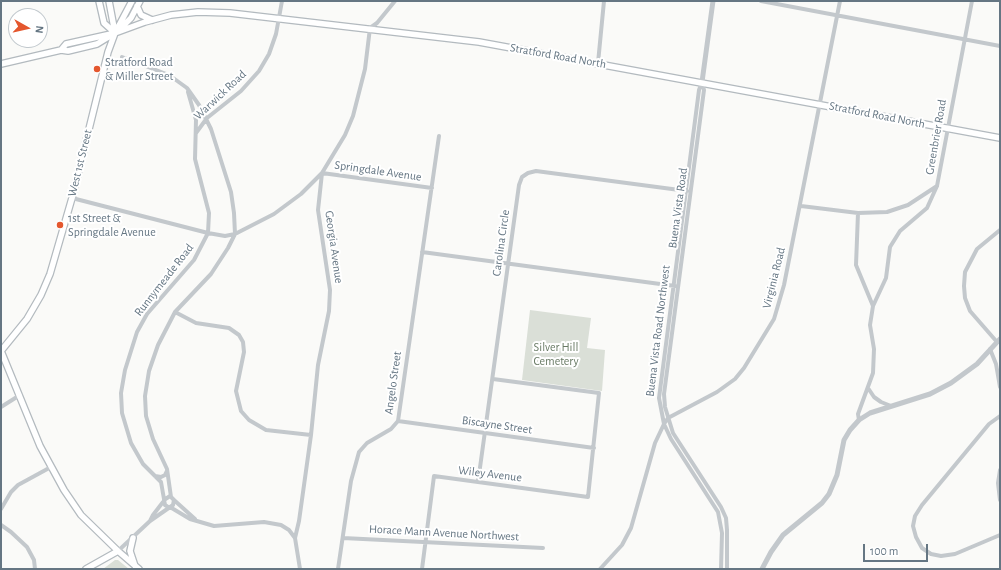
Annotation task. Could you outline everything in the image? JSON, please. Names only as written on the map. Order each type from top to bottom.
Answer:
[{"type":"main road","points":[[99,1],[104,23],[115,33]]},
{"type":"main road","points":[[109,1],[115,33]]},
{"type":"main road","points":[[115,33],[132,1]]},
{"type":"main road","points":[[1,64],[61,50],[68,51],[97,44],[115,33],[131,18],[138,3]]},
{"type":"main road","points":[[138,3],[141,15],[153,20]]},
{"type":"main road","name":"Stratford Road North","points":[[115,33],[153,20],[180,14],[208,12],[370,28],[479,42],[1000,138]]},
{"type":"main road","name":"West 1st Street","points":[[1,351],[27,319],[35,306],[50,274],[72,198],[95,102],[115,33]]},
{"type":"main road","points":[[1,351],[51,467],[81,515],[118,551],[137,567]]},
{"type":"main road","points":[[133,538],[130,551],[137,567]]},
{"type":"main road","points":[[86,569],[118,551]]},
{"type":"street","name":"Warwick Road","points":[[195,136],[207,118],[241,91],[259,71],[269,54],[282,1]]},
{"type":"street","points":[[370,28],[377,23],[396,1]]},
{"type":"street","points":[[598,63],[604,1]]},
{"type":"street","name":"Buena Vista Road","points":[[668,418],[664,394],[675,286],[704,90],[702,82],[713,1]]},
{"type":"street","points":[[761,1],[1000,46]]},
{"type":"street","name":"Virginia Road","points":[[600,569],[622,545],[629,533],[655,443],[668,418],[717,392],[731,382],[744,368],[768,330],[780,302],[801,206],[840,1]]},
{"type":"street","name":"Greenbrier Road","points":[[859,420],[858,414],[873,373],[874,361],[870,325],[873,306],[886,278],[890,247],[900,231],[927,208],[937,186],[972,1]]},
{"type":"street","name":"Georgia Avenue","points":[[295,538],[299,521],[311,435],[318,364],[329,311],[330,290],[318,210],[322,173],[353,116],[365,69],[370,28]]},
{"type":"street","points":[[118,551],[150,521],[174,504],[167,470],[148,426],[145,396],[152,360],[163,334],[175,312],[211,274],[223,257],[235,234],[231,192],[207,118],[187,88],[158,70],[122,57]]},
{"type":"street","name":"Runnymeade Road","points":[[164,500],[161,482],[143,464],[134,449],[124,421],[121,393],[124,370],[133,341],[147,314],[194,260],[208,233],[209,213],[194,159],[196,120],[187,88]]},
{"type":"street","points":[[432,188],[439,136]]},
{"type":"street","name":"Carolina Circle","points":[[478,482],[486,434],[519,185],[522,177],[528,173],[536,171],[688,191]]},
{"type":"street","name":"Springdale Avenue","points":[[72,198],[221,235],[235,234],[274,214],[301,194],[322,173],[432,188],[422,252]]},
{"type":"street","points":[[801,206],[858,214],[875,214],[898,209],[937,186]]},
{"type":"street","points":[[858,214],[856,265],[873,306]]},
{"type":"street","points":[[762,569],[771,552],[783,535],[822,503],[829,494],[837,475],[844,440],[859,420],[870,413],[930,394],[951,383],[977,364],[999,341],[970,311],[965,298],[964,286],[967,266],[977,249],[1000,230]]},
{"type":"street","points":[[422,252],[508,265],[675,286]]},
{"type":"street","name":"Angelo Street","points":[[338,569],[350,481],[359,452],[367,444],[392,429],[398,422],[422,252]]},
{"type":"street","name":"Buena Vista Road Northwest","points":[[675,286],[659,391],[660,408],[664,424],[671,439],[718,512],[722,533],[722,569]]},
{"type":"street","points":[[175,312],[196,323],[229,328],[239,335],[243,342],[244,352],[236,391],[241,411],[249,420],[266,430],[311,435]]},
{"type":"street","points":[[990,349],[996,364],[1000,387]]},
{"type":"street","points":[[493,379],[599,393],[594,448]]},
{"type":"street","points":[[868,388],[874,397],[891,406]]},
{"type":"street","points":[[1,407],[20,395]]},
{"type":"street","points":[[1000,416],[989,424],[922,505],[914,516],[913,526],[919,545],[926,552],[937,556],[955,554],[1000,535]]},
{"type":"street","points":[[668,418],[673,432],[721,508],[728,530],[727,569]]},
{"type":"street","name":"Biscayne Street","points":[[398,422],[594,448]]},
{"type":"street","name":"Wiley Avenue","points":[[422,569],[434,476],[588,497],[594,448]]},
{"type":"street","points":[[1,509],[11,492],[18,485],[51,467]]},
{"type":"street","points":[[155,476],[161,477],[165,475],[167,470]]},
{"type":"street","points":[[1000,470],[998,483],[1000,500]]},
{"type":"street","points":[[150,521],[164,500],[173,499],[195,519],[205,524],[219,526],[274,522],[286,527],[295,538],[300,569]]},
{"type":"street","points":[[164,500],[169,507],[190,519],[195,519]]},
{"type":"street","points":[[1,525],[27,547],[34,560],[35,569]]},
{"type":"street","name":"Horace Mann Avenue Northwest","points":[[343,538],[543,548]]},
{"type":"green space","name":"Silver Hill Cemetery","points":[[530,310],[591,318],[587,348],[605,350],[602,391],[522,380]]},
{"type":"green space","points":[[115,560],[118,560],[129,569],[103,569]]},
{"type":"place","name":"Stratford Road & Miller Street","points":[[97,69]]},
{"type":"place","name":"1st Street & Springdale Avenue","points":[[60,225]]}]
